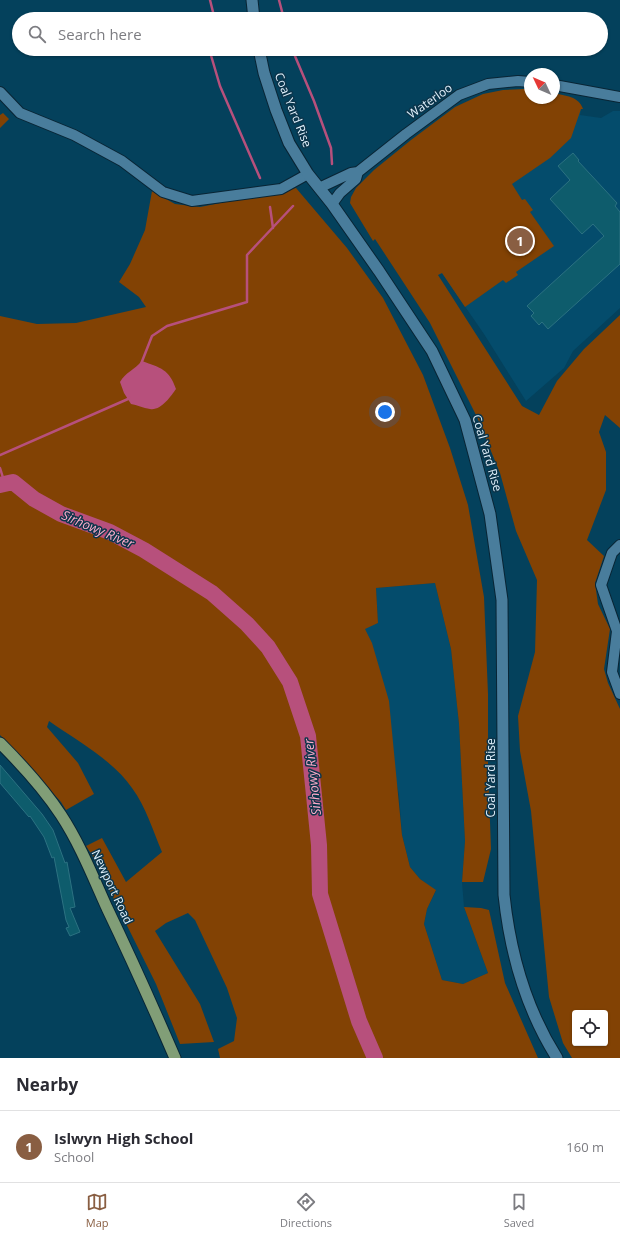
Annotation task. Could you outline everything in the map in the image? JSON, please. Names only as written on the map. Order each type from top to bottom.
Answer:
[{"type":"main road","points":[[252,0],[253,12]]},
{"type":"main road","name":"Coal Yard Rise","points":[[260,56],[264,73],[276,110],[289,143],[308,174],[332,204],[379,270],[432,351],[465,420],[490,514],[502,600],[504,895],[507,920],[518,970],[536,1019],[557,1058]]},
{"type":"main road","name":"Newport Road","points":[[0,744],[16,759],[43,790],[74,836],[137,970],[175,1058]]},
{"type":"street","name":"Waterloo","points":[[319,188],[351,173],[358,172],[459,95],[488,84],[524,82]]},
{"type":"street","points":[[560,86],[620,97]]},
{"type":"street","points":[[0,92],[20,113],[74,135],[122,161],[163,192],[192,202],[281,189],[308,174]]},
{"type":"street","name":"Waterloo","points":[[332,204],[340,193],[356,179],[358,172]]},
{"type":"street","points":[[620,544],[612,553],[601,585],[616,616],[617,631],[612,672],[620,694]]},
{"type":"shaded area","points":[[524,89],[524,104],[560,104],[560,94],[575,99],[583,109],[581,109],[571,138],[550,158],[512,184],[522,200],[525,199],[533,210],[530,212],[554,246],[516,272],[518,275],[506,283],[503,280],[465,307],[442,273],[438,275],[522,406],[539,415],[557,381],[584,349],[620,315],[620,428],[605,415],[599,432],[606,452],[606,490],[587,540],[604,556],[595,583],[598,604],[610,629],[604,669],[608,683],[620,709],[620,1058],[572,1058],[563,1043],[549,997],[531,811],[520,751],[518,716],[535,652],[537,580],[516,531],[500,473],[477,417],[430,323],[375,239],[373,241],[350,203],[351,197],[356,188],[374,170],[455,107],[483,94],[503,90]]},
{"type":"shaded area","points":[[560,100],[581,109],[580,115],[601,118],[613,111],[620,111],[620,308],[573,351],[564,368],[526,401],[484,334],[442,273],[438,275],[527,104],[560,104]]},
{"type":"shaded area","points":[[3,113],[9,119],[0,128],[0,115]]},
{"type":"shaded area","points":[[296,188],[347,248],[383,298],[423,375],[450,448],[468,505],[484,597],[488,694],[488,768],[491,849],[483,882],[462,882],[465,841],[459,724],[451,649],[435,583],[376,588],[378,623],[365,629],[372,643],[389,701],[402,835],[410,867],[420,879],[436,890],[427,909],[424,924],[442,980],[463,984],[488,973],[464,907],[489,910],[505,983],[538,1058],[220,1058],[218,1049],[234,1041],[237,1018],[227,988],[195,920],[188,913],[166,923],[155,931],[200,1004],[214,1042],[180,1044],[156,984],[92,855],[86,846],[102,838],[126,882],[162,852],[137,795],[124,778],[105,760],[49,721],[47,727],[78,763],[94,794],[66,810],[61,802],[0,735],[0,316],[37,324],[76,323],[146,307],[139,297],[119,282],[130,264],[145,230],[152,191],[175,204],[200,207]]},
{"type":"shaded area","points":[[142,361],[164,370],[170,377],[176,389],[158,408],[147,409],[131,404],[124,393],[120,382]]},
{"type":"shaded area","points":[[435,583],[451,649],[459,724],[465,841],[462,882],[464,907],[488,973],[463,984],[442,980],[424,924],[427,909],[436,891],[420,879],[410,867],[402,835],[399,795],[364,628],[378,623],[376,588]]},
{"type":"building","points":[[573,153],[579,160],[578,161],[617,203],[615,206],[620,212],[620,264],[548,329],[542,322],[539,325],[531,316],[534,313],[527,306],[604,236],[593,224],[582,234],[550,199],[570,180],[558,166]]},
{"type":"building","points":[[0,765],[42,814],[53,830],[65,863],[67,862],[75,907],[70,908],[80,932],[70,936],[66,928],[69,927],[66,920],[54,857],[52,858],[44,837],[30,816],[29,817],[0,783]]},
{"type":"waterway","points":[[210,0],[213,12]]},
{"type":"waterway","points":[[279,0],[282,12]]},
{"type":"waterway","points":[[211,56],[220,86],[260,178]]},
{"type":"waterway","points":[[295,56],[314,101],[331,148],[332,164]]},
{"type":"waterway","points":[[141,364],[152,336],[167,326],[247,302],[247,255],[293,206]]},
{"type":"waterway","points":[[270,207],[273,228]]},
{"type":"waterway","points":[[0,455],[128,399],[129,397]]},
{"type":"waterway","points":[[0,468],[5,484]]},
{"type":"waterway","name":"Sirhowy River","points":[[0,485],[13,482],[34,499],[61,514],[110,532],[144,550],[212,593],[247,624],[268,647],[290,682],[308,736],[319,845],[320,894],[359,1021],[375,1058]]},
{"type":"place","name":"Islwyn High School","points":[[520,241]]}]
